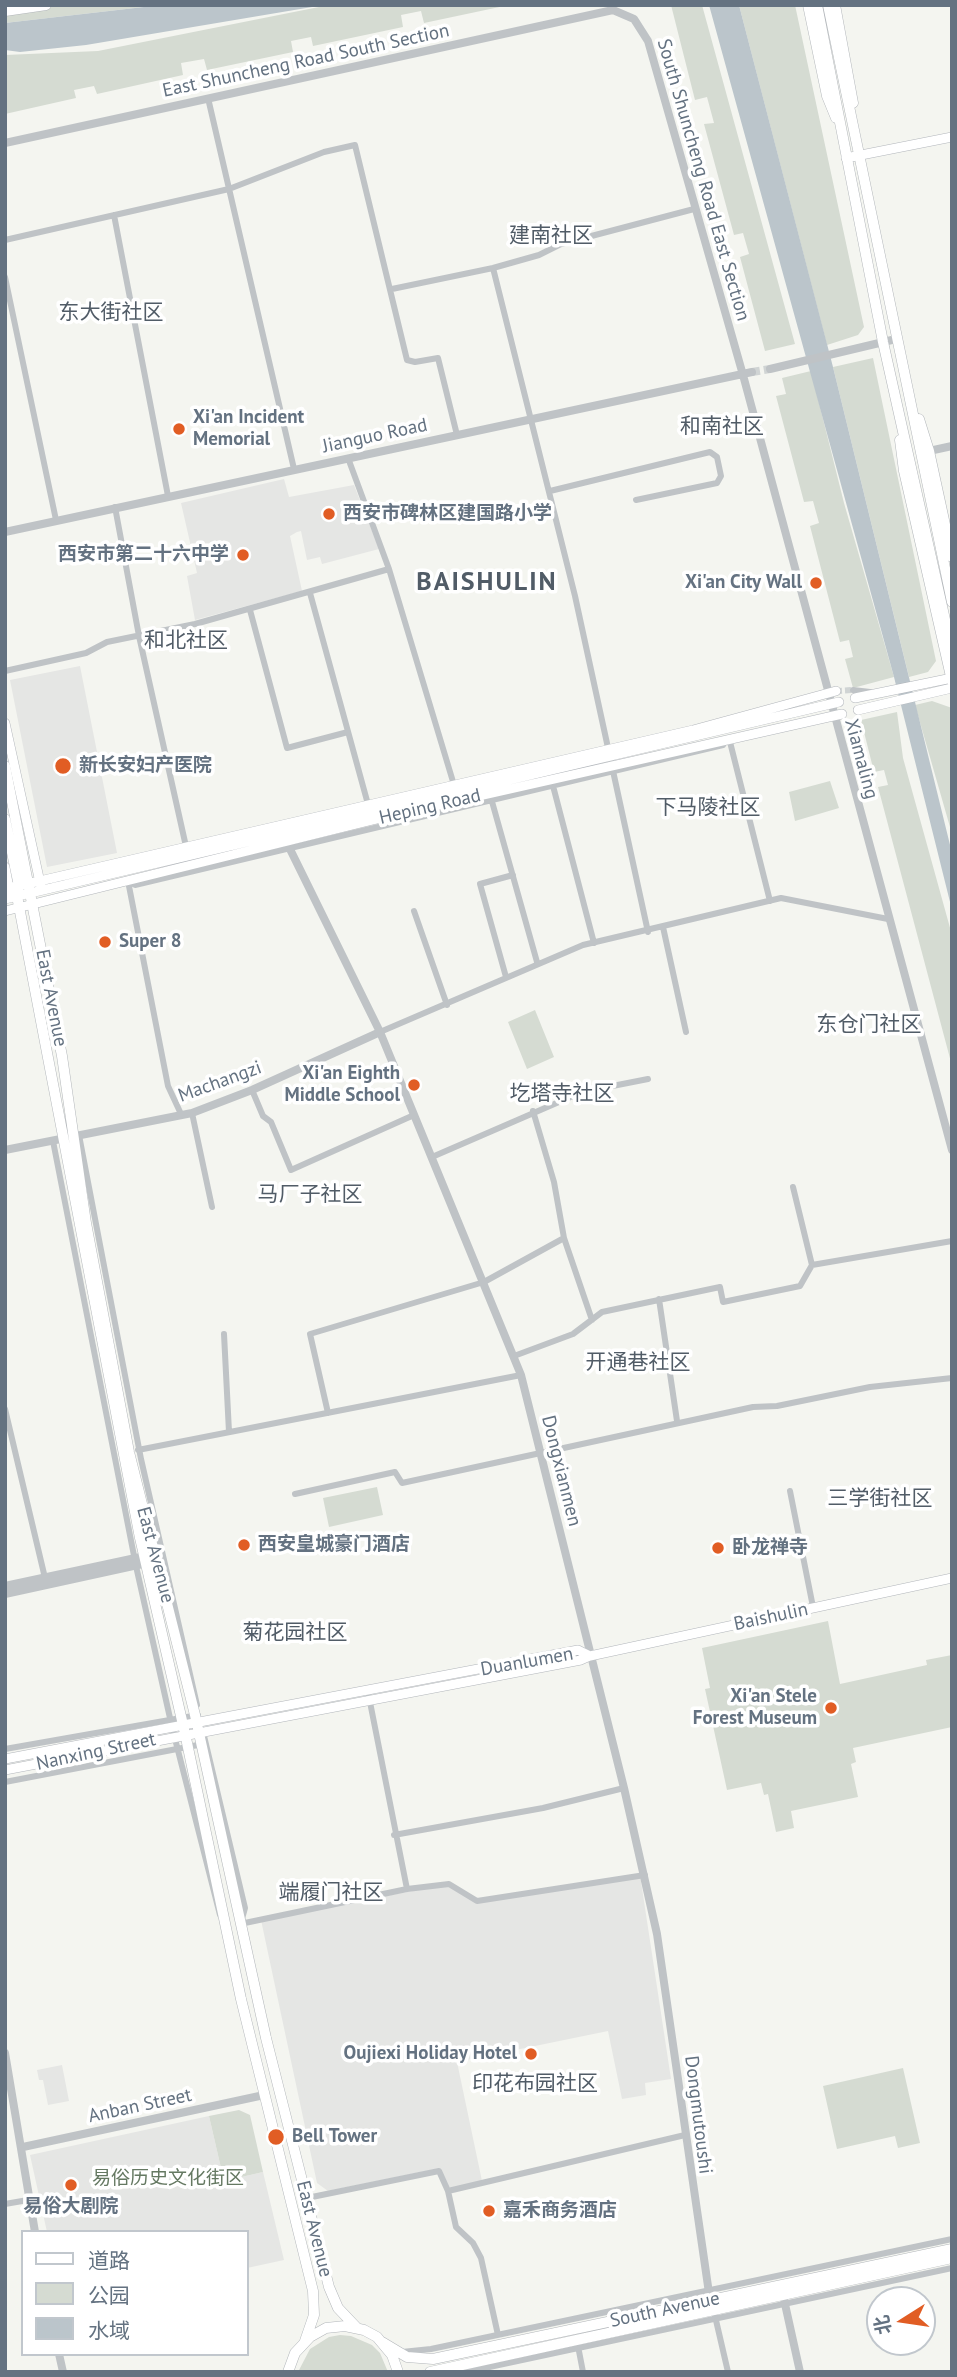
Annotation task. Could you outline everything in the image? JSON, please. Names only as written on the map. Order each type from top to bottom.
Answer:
[{"type":"main road","points":[[5,12],[46,5]]},
{"type":"main road","points":[[808,5],[827,96],[840,128]]},
{"type":"main road","points":[[817,5],[883,342],[951,651]]},
{"type":"main road","points":[[828,5],[952,602]]},
{"type":"main road","points":[[835,5],[853,90],[854,124]]},
{"type":"main road","points":[[846,158],[952,137]]},
{"type":"main road","points":[[903,372],[929,451],[952,557]]},
{"type":"main road","points":[[858,710],[886,704],[951,681],[904,471],[892,377]]},
{"type":"main road","points":[[854,694],[936,686]]},
{"type":"main road","points":[[371,813],[454,786],[613,761],[832,693]]},
{"type":"main road","name":"Heping Road","points":[[13,910],[288,844],[371,813],[491,797],[552,783],[613,761],[834,703]]},
{"type":"main road","name":"Heping Road","points":[[21,890],[187,852],[613,761],[730,740],[741,735],[838,715]]},
{"type":"main road","points":[[5,723],[21,890]]},
{"type":"main road","name":"East Avenue","points":[[5,766],[21,890],[13,910],[67,1138],[130,1452],[203,1739],[240,1924],[331,2294],[342,2314],[357,2328]]},
{"type":"main road","name":"East Avenue","points":[[5,819],[21,890],[39,903],[67,1138]]},
{"type":"main road","points":[[5,867],[21,890]]},
{"type":"main road","name":"East Avenue","points":[[130,1452],[141,1561],[187,1742],[264,2095],[313,2291],[314,2315],[306,2341]]},
{"type":"main road","name":"Baishulin","points":[[590,1656],[952,1578]]},
{"type":"main road","name":"Duanlumen","points":[[187,1742],[369,1696],[578,1650],[590,1656]]},
{"type":"main road","name":"Duanlumen","points":[[182,1722],[369,1696]]},
{"type":"main road","name":"Nanxing Street","points":[[5,1770],[172,1727],[182,1722]]},
{"type":"main road","name":"Nanxing Street","points":[[172,1727],[187,1742]]},
{"type":"main road","name":"Nanxing Street","points":[[5,1759],[172,1727]]},
{"type":"main road","name":"South Avenue","points":[[357,2328],[395,2352],[413,2358],[433,2359],[712,2305],[952,2249]]},
{"type":"main road","name":"South Avenue","points":[[430,2372],[576,2343],[712,2305],[784,2299],[952,2258]]},
{"type":"main road","points":[[288,2369],[306,2341],[327,2328],[357,2328]]},
{"type":"main road","points":[[382,2342],[393,2355],[398,2372]]},
{"type":"street","name":"East Shuncheng Road South Section","points":[[5,143],[613,10]]},
{"type":"street","name":"South Shuncheng Road East Section","points":[[613,10],[634,19],[649,41],[694,209],[748,373]]},
{"type":"street","points":[[208,98],[294,469]]},
{"type":"street","points":[[5,240],[229,189],[324,152],[355,145],[392,289],[407,360],[411,363],[438,358],[457,435]]},
{"type":"street","points":[[392,289],[493,268],[539,255],[561,244],[694,209]]},
{"type":"street","points":[[114,215],[168,496]]},
{"type":"street","points":[[493,268],[550,491],[613,761],[648,932]]},
{"type":"street","points":[[5,277],[55,520]]},
{"type":"street","points":[[770,369],[896,339]]},
{"type":"street","name":"Jianguo Road","points":[[5,532],[748,373]]},
{"type":"street","name":"Xiamaling","points":[[748,373],[838,715],[888,919],[952,1150]]},
{"type":"street","points":[[929,451],[952,446]]},
{"type":"street","points":[[550,491],[710,452],[717,457],[721,476],[717,483],[636,500]]},
{"type":"street","points":[[348,458],[389,569],[454,786]]},
{"type":"street","points":[[115,507],[139,636],[187,852]]},
{"type":"street","points":[[5,671],[86,653],[107,642],[250,610],[389,569]]},
{"type":"street","points":[[310,593],[371,813]]},
{"type":"street","points":[[250,610],[287,748],[348,732]]},
{"type":"street","points":[[730,740],[770,901]]},
{"type":"street","points":[[552,783],[594,943]]},
{"type":"street","points":[[288,844],[491,797],[537,962]]},
{"type":"street","name":"Dongxianmen","points":[[288,844],[380,1032],[521,1375],[624,1788],[657,1934]]},
{"type":"street","points":[[506,977],[480,884],[513,875]]},
{"type":"street","points":[[128,881],[168,1086],[181,1114]]},
{"type":"street","points":[[380,1032],[447,1005],[537,962],[594,943],[781,898],[888,919]]},
{"type":"street","points":[[414,911],[447,1005]]},
{"type":"street","points":[[663,927],[686,1032]]},
{"type":"street","name":"Machangzi","points":[[5,1150],[192,1113],[252,1090],[380,1032]]},
{"type":"street","points":[[432,1157],[582,1092],[648,1079]]},
{"type":"street","points":[[252,1090],[263,1116],[271,1122],[291,1170],[414,1115]]},
{"type":"street","points":[[533,1111],[554,1182],[564,1238],[592,1320]]},
{"type":"street","points":[[192,1113],[212,1207]]},
{"type":"street","points":[[67,1138],[130,1452],[521,1375]]},
{"type":"street","points":[[67,1138],[172,1727],[214,1900],[226,1929]]},
{"type":"street","points":[[514,1356],[573,1334],[602,1312],[720,1287],[723,1302],[800,1286],[812,1265],[793,1187]]},
{"type":"street","points":[[328,1413],[310,1334],[484,1282],[564,1238]]},
{"type":"street","points":[[812,1265],[952,1241]]},
{"type":"street","points":[[659,1299],[677,1422]]},
{"type":"street","points":[[224,1334],[229,1432]]},
{"type":"street","points":[[295,1493],[395,1472],[402,1483],[677,1422],[870,1387],[952,1378]]},
{"type":"street","points":[[5,1409],[45,1578]]},
{"type":"street","points":[[790,1491],[813,1607]]},
{"type":"street","points":[[5,1586],[141,1561]]},
{"type":"street","points":[[5,1594],[141,1561]]},
{"type":"street","points":[[369,1696],[394,1835],[407,1889]]},
{"type":"street","points":[[5,1749],[172,1727]]},
{"type":"street","points":[[5,1782],[177,1749],[187,1742]]},
{"type":"street","points":[[394,1835],[542,1808],[624,1788]]},
{"type":"street","points":[[240,1924],[407,1889],[449,1884],[477,1901],[645,1875]]},
{"type":"street","name":"Dongmutoushi","points":[[657,1934],[712,2305]]},
{"type":"street","points":[[5,2053],[23,2147],[28,2200],[35,2230]]},
{"type":"street","name":"Anban Street","points":[[23,2147],[264,2095]]},
{"type":"street","points":[[448,2191],[685,2135]]},
{"type":"street","points":[[307,2198],[439,2171],[448,2191],[456,2227],[473,2243],[481,2258],[498,2335]]},
{"type":"street","points":[[5,2204],[28,2200]]},
{"type":"street","points":[[395,2352],[422,2351],[498,2335],[712,2305],[952,2239]]},
{"type":"street","points":[[800,2372],[784,2299],[952,2268]]},
{"type":"street","points":[[712,2305],[728,2372]]},
{"type":"street","points":[[466,2372],[576,2343],[583,2372]]},
{"type":"shaded area","name":"西安市第二十六中学","points":[[284,479],[289,497],[354,485],[379,549],[322,564],[320,557],[307,560],[301,531],[297,532],[290,536],[302,591],[195,620],[187,576],[197,573],[181,503]]},
{"type":"shaded area","name":"新长安妇产医院","points":[[80,666],[117,853],[47,867],[10,680]]},
{"type":"shaded area","points":[[640,1875],[671,2079],[645,2083],[646,2095],[622,2099],[608,2031],[457,2062],[482,2181],[450,2189],[440,2168],[328,2191],[317,2183],[261,1920],[449,1884],[477,1901]]},
{"type":"shaded area","points":[[62,2065],[69,2101],[48,2105],[43,2080],[39,2080],[37,2070]]},
{"type":"shaded area","name":"易俗历史文化街区","points":[[209,2116],[224,2181],[263,2172],[284,2260],[248,2268],[248,2230],[47,2230],[30,2155]]},
{"type":"green space","points":[[67,5],[161,5],[5,23],[5,13]]},
{"type":"green space","points":[[329,5],[509,5],[424,23],[421,11],[401,15],[403,27],[313,46],[311,37],[291,41],[293,52],[207,70],[204,59],[181,63],[183,75],[97,94],[94,86],[74,90],[76,98],[5,114],[5,55],[98,51]]},
{"type":"green space","points":[[671,5],[702,5],[795,344],[765,351],[740,257],[749,254],[743,233],[734,235],[704,124],[714,123],[707,97],[695,100]]},
{"type":"green space","points":[[739,5],[795,5],[864,327],[858,335],[827,345]]},
{"type":"green space","points":[[873,358],[936,661],[928,672],[909,677],[833,367]]},
{"type":"green space","points":[[811,371],[844,503],[894,677],[853,688],[845,659],[853,657],[849,640],[840,642],[810,526],[819,523],[813,501],[804,502],[776,396],[786,394],[782,378]]},
{"type":"green space","points":[[932,701],[952,708],[952,834],[915,705]]},
{"type":"green space","points":[[897,712],[903,758],[952,935],[952,1066],[878,787],[888,785],[884,770],[874,772],[861,720]]},
{"type":"green space","points":[[830,781],[839,808],[795,821],[789,792]]},
{"type":"green space","points":[[535,1010],[554,1057],[527,1069],[508,1022]]},
{"type":"green space","points":[[377,1487],[383,1515],[329,1527],[323,1498]]},
{"type":"green space","name":"Xi'an Stele Forest Museum","points":[[828,1621],[840,1684],[927,1665],[926,1660],[952,1655],[952,1727],[853,1748],[856,1762],[851,1764],[858,1797],[791,1811],[794,1828],[776,1832],[768,1794],[764,1795],[761,1783],[727,1790],[705,1689],[710,1688],[702,1648]]},
{"type":"green space","points":[[903,2068],[920,2143],[898,2148],[895,2136],[837,2149],[823,2086]]},
{"type":"green space","points":[[239,2110],[250,2115],[263,2172],[224,2181],[209,2116]]},
{"type":"green space","points":[[351,2336],[372,2345],[380,2353],[388,2372],[298,2372],[310,2349],[329,2337]]},
{"type":"water","points":[[161,5],[324,5],[86,45],[20,52],[5,50],[5,23]]},
{"type":"water","points":[[709,5],[739,5],[833,367],[952,853],[952,910],[894,677]]},
{"type":"tunnel","points":[[752,372],[770,369]]},
{"type":"tunnel","points":[[836,691],[853,690]]},
{"type":"place","name":"Xi'an Incident Memorial","points":[[179,429]]},
{"type":"place","name":"西安市碑林区建国路小学","points":[[329,514]]},
{"type":"place","name":"西安市第二十六中学","points":[[243,555]]},
{"type":"place","name":"Xi'an City Wall","points":[[816,583]]},
{"type":"place","name":"新长安妇产医院","points":[[63,766]]},
{"type":"place","name":"Super 8","points":[[105,942]]},
{"type":"place","name":"Xi'an Eighth Middle School","points":[[414,1085]]},
{"type":"place","name":"西安皇城豪门酒店","points":[[244,1545]]},
{"type":"place","name":"卧龙禅寺","points":[[718,1548]]},
{"type":"place","name":"Xi'an Stele Forest Museum","points":[[831,1708]]},
{"type":"place","name":"Oujiexi Holiday Hotel","points":[[531,2054]]},
{"type":"place","name":"Bell Tower","points":[[276,2137]]},
{"type":"place","name":"易俗大剧院","points":[[71,2185]]},
{"type":"place","name":"嘉禾商务酒店","points":[[489,2211]]},
{"type":"district","name":"建南社区","points":[[551,236]]},
{"type":"district","name":"东大街社区","points":[[111,313]]},
{"type":"district","name":"和南社区","points":[[722,427]]},
{"type":"district","name":"BAISHULIN","points":[[487,583]]},
{"type":"district","name":"和北社区","points":[[186,641]]},
{"type":"district","name":"下马陵社区","points":[[708,808]]},
{"type":"district","name":"东仓门社区","points":[[869,1025]]},
{"type":"district","name":"圪塔寺社区","points":[[562,1094]]},
{"type":"district","name":"马厂子社区","points":[[310,1195]]},
{"type":"district","name":"开通巷社区","points":[[638,1363]]},
{"type":"district","name":"三学街社区","points":[[880,1499]]},
{"type":"district","name":"菊花园社区","points":[[295,1633]]},
{"type":"district","name":"端履门社区","points":[[331,1893]]},
{"type":"district","name":"印花布园社区","points":[[535,2084]]}]
